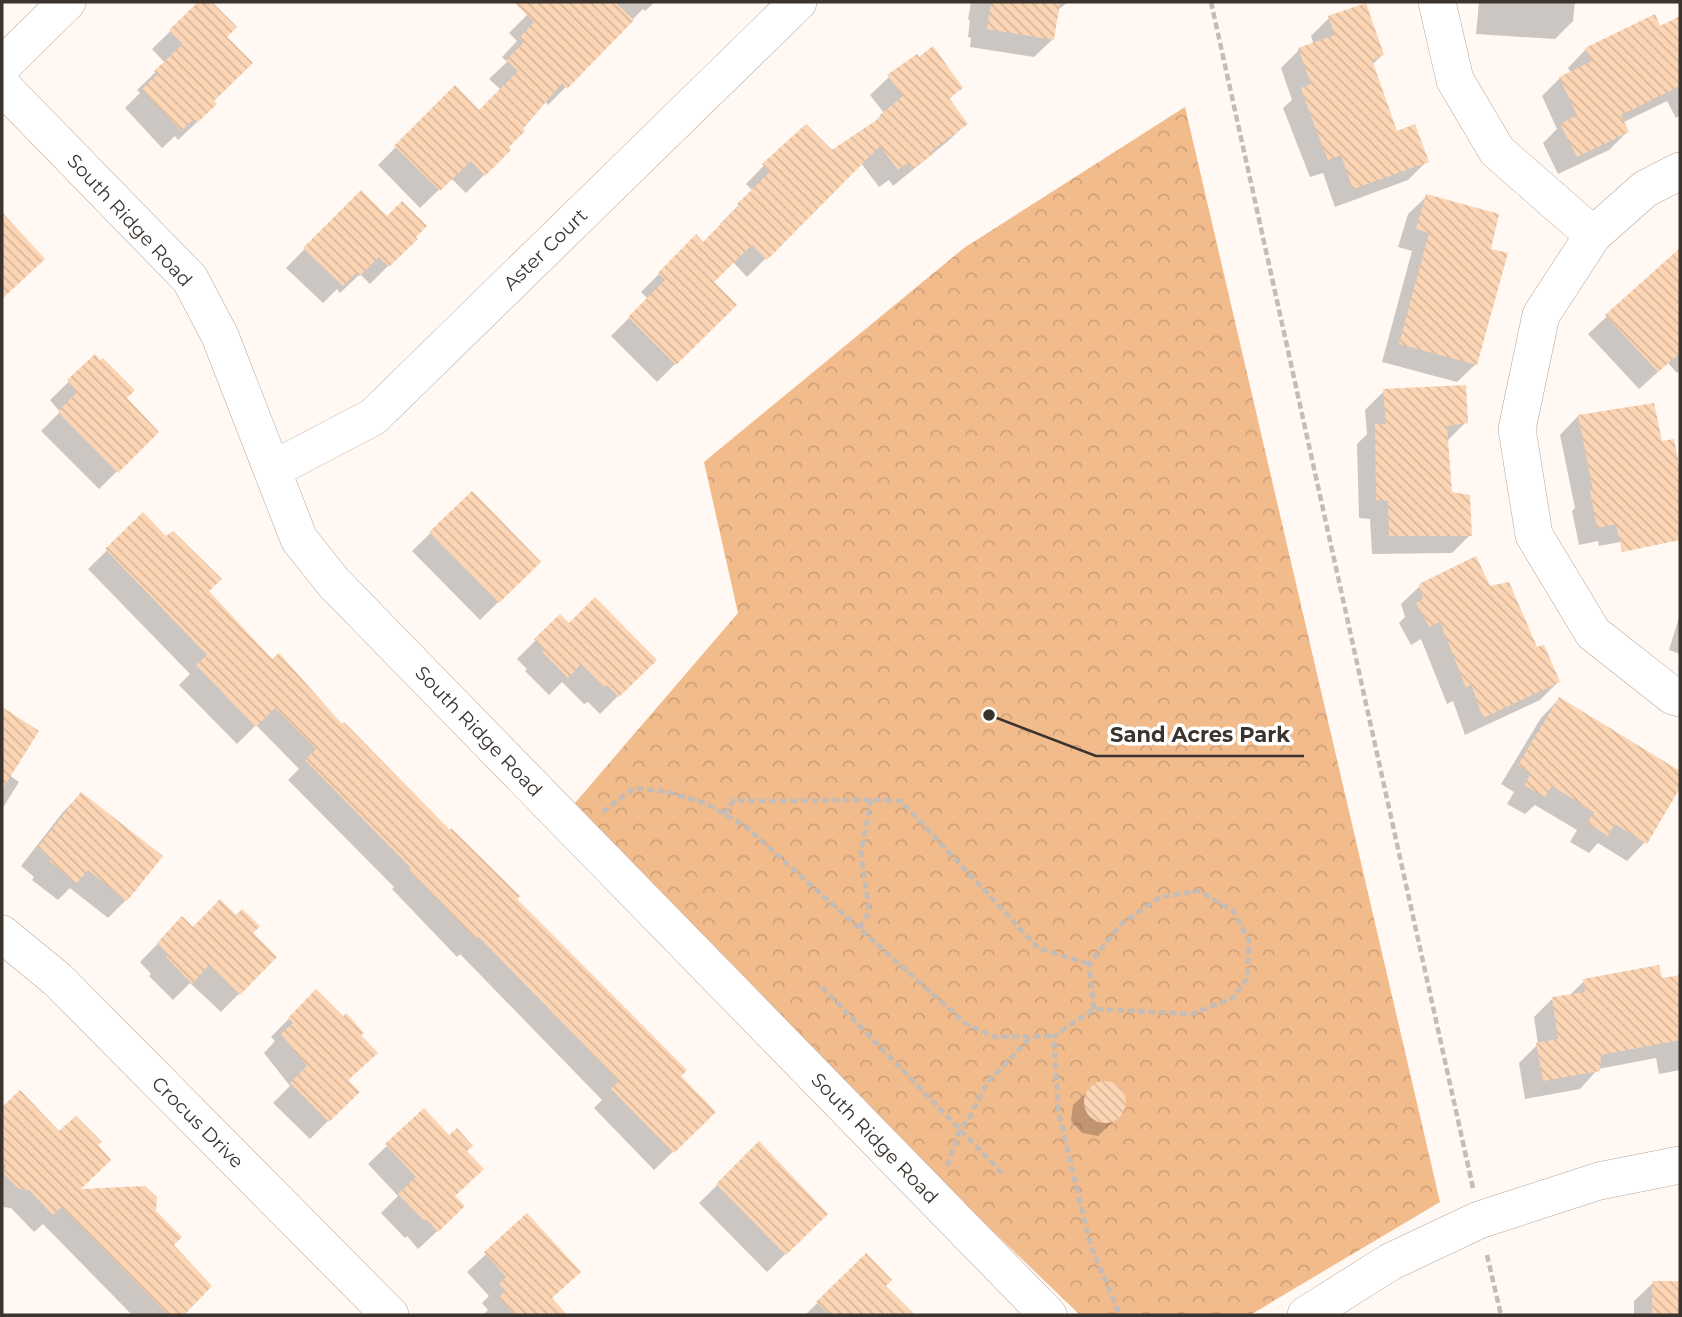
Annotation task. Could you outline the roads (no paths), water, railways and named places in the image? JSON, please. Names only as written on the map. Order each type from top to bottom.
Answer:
[{"type":"street","points":[[2,66],[67,2]]},
{"type":"street","name":"Aster Court","points":[[272,470],[373,417],[798,2]]},
{"type":"street","points":[[1437,2],[1455,80],[1497,151],[1592,235]]},
{"type":"street","name":"South Ridge Road","points":[[2,86],[190,279],[220,336],[299,538],[333,582],[1048,1315]]},
{"type":"street","points":[[1680,171],[1645,188],[1592,235],[1541,315],[1517,429],[1534,535],[1593,633],[1673,696],[1680,698]]},
{"type":"street","name":"Crocus Drive","points":[[2,934],[58,980],[390,1315]]},
{"type":"street","points":[[1306,1315],[1390,1262],[1479,1220],[1599,1181],[1680,1165]]},
{"type":"place","name":"Sand Acres Park","points":[[989,715]]}]
